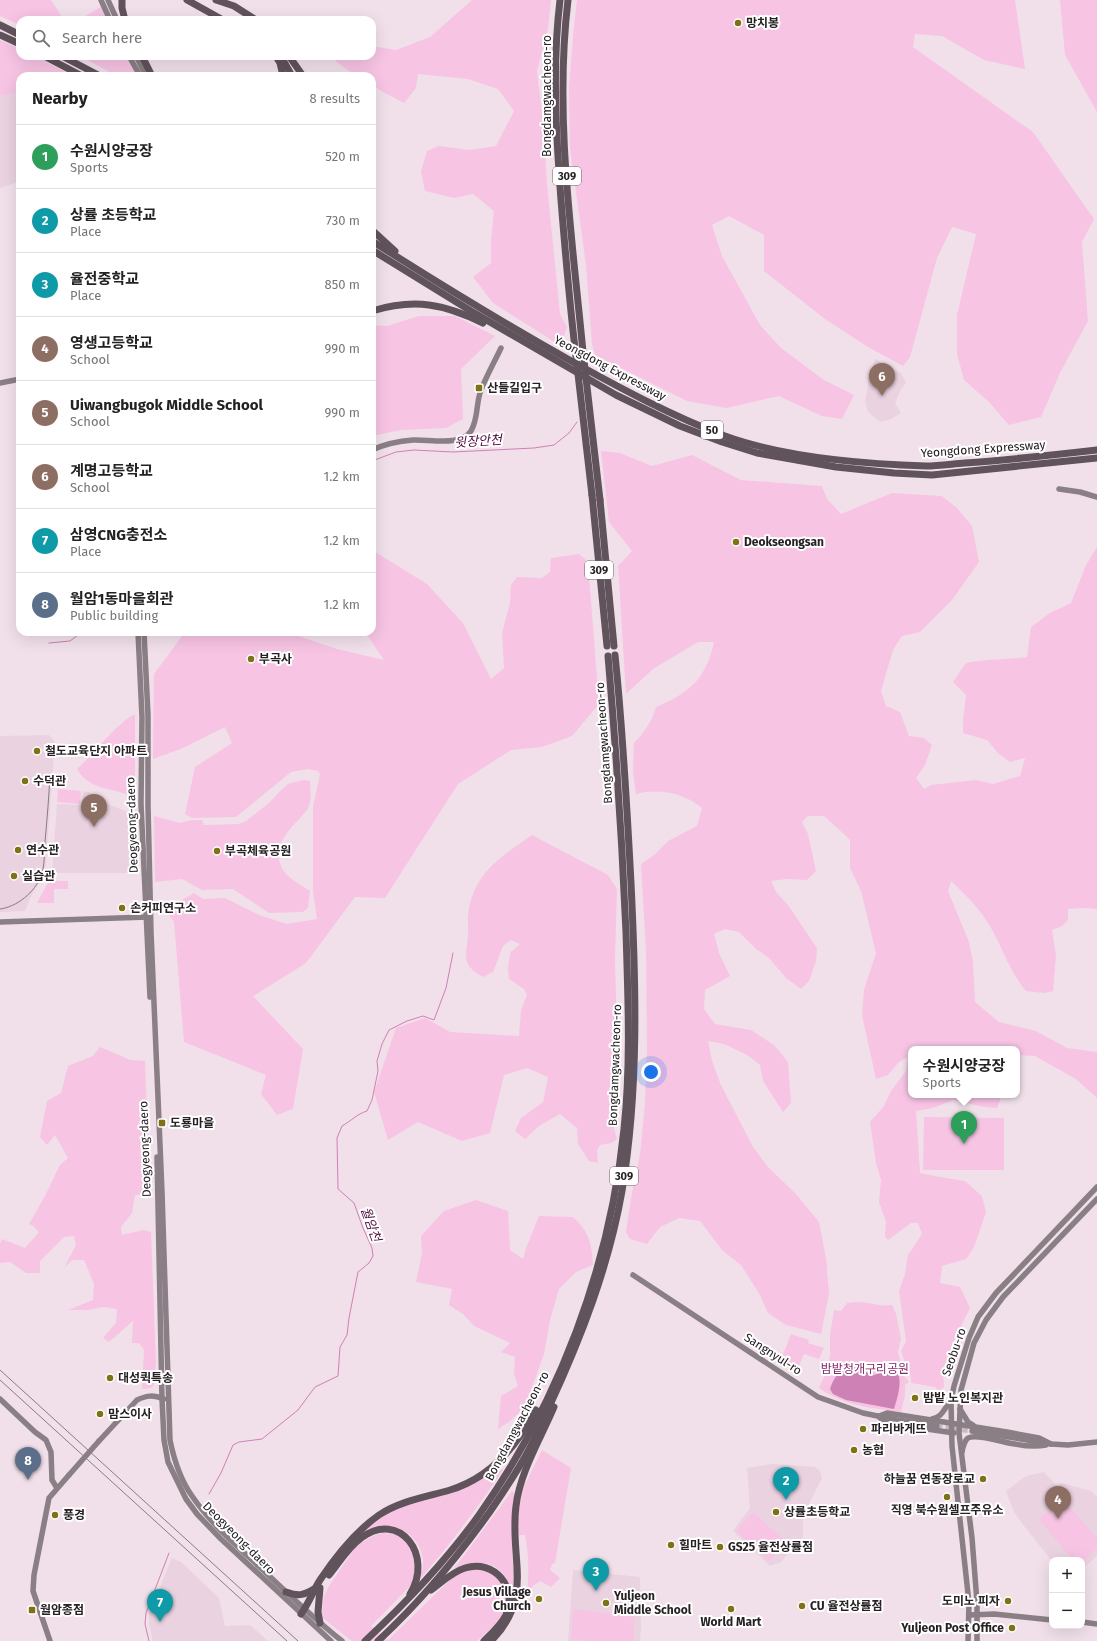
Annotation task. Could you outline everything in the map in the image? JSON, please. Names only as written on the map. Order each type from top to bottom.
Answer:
[{"type":"highway","points":[[122,0],[124,16]]},
{"type":"highway","points":[[187,0],[216,16]]},
{"type":"highway","points":[[216,0],[234,6],[250,16]]},
{"type":"highway","name":"Bongdamgwacheon-ro","points":[[560,0],[555,103],[567,276],[610,646],[600,500],[583,352],[565,157],[564,62],[568,0]]},
{"type":"highway","points":[[0,25],[16,33]]},
{"type":"highway","points":[[0,35],[16,42]]},
{"type":"highway","points":[[52,60],[74,72]]},
{"type":"highway","points":[[70,60],[92,72]]},
{"type":"highway","points":[[144,60],[150,72]]},
{"type":"highway","points":[[279,60],[282,72]]},
{"type":"highway","points":[[283,60],[290,72]]},
{"type":"highway","points":[[290,60],[295,72]]},
{"type":"highway","points":[[291,60],[300,72]]},
{"type":"highway","points":[[376,234],[383,242],[415,268]]},
{"type":"highway","name":"Yeongdong Expressway","points":[[376,244],[534,340],[619,388],[726,436],[762,446],[836,459],[927,466],[994,461],[1097,450]]},
{"type":"highway","name":"Yeongdong Expressway","points":[[376,252],[616,395],[680,426],[722,442],[757,453],[836,467],[932,475],[1097,458]]},
{"type":"highway","points":[[376,310],[404,304],[420,303],[438,305],[464,314],[526,342]]},
{"type":"highway","name":"Bongdamgwacheon-ro","points":[[378,1641],[422,1597],[473,1535],[504,1491],[526,1455],[591,1305],[616,1220],[622,1192],[630,1135],[636,1025],[635,955],[622,726],[612,655]]},
{"type":"highway","points":[[302,1611],[316,1596],[318,1588],[334,1561],[351,1540],[378,1516],[391,1507],[404,1502],[466,1484],[484,1474],[499,1461],[515,1443],[532,1418],[551,1383],[561,1376]]},
{"type":"highway","points":[[491,1641],[505,1625],[512,1612],[517,1597],[516,1506],[522,1480],[562,1388],[561,1376]]},
{"type":"highway","name":"Bongdamgwacheon-ro","points":[[365,1641],[382,1626],[420,1587],[444,1560],[479,1516],[511,1466],[561,1376]]},
{"type":"highway","points":[[286,1592],[297,1596],[302,1596],[318,1588],[361,1538],[379,1530],[388,1530],[405,1536],[412,1544],[417,1554],[418,1564],[414,1587],[404,1604]]},
{"type":"highway","points":[[422,1597],[454,1573],[464,1568],[484,1567],[494,1571],[505,1582],[508,1591],[509,1604],[506,1615],[501,1624],[484,1641]]},
{"type":"highway","points":[[318,1588],[318,1612],[320,1623]]},
{"type":"street","points":[[101,0],[108,16]]},
{"type":"street","points":[[108,0],[115,16]]},
{"type":"street","points":[[131,60],[138,72]]},
{"type":"street","points":[[138,60],[144,72]]},
{"type":"street","points":[[376,448],[397,442],[422,440],[441,442],[464,437],[470,432],[477,418],[477,406],[480,392],[500,348]]},
{"type":"street","points":[[0,383],[16,380]]},
{"type":"street","points":[[1059,489],[1080,492],[1097,497]]},
{"type":"street","name":"Deogyeong-daero","points":[[138,636],[142,717],[141,804],[148,917],[158,1181],[165,1400],[164,1440],[168,1462],[186,1499],[197,1514],[221,1539],[302,1611]]},
{"type":"street","name":"Deogyeong-daero","points":[[144,636],[148,715],[148,917]]},
{"type":"street","points":[[0,922],[148,917]]},
{"type":"street","name":"Seobu-ro","points":[[968,1641],[969,1602],[951,1433],[951,1401],[954,1386],[969,1338],[978,1317],[996,1293],[1097,1187]]},
{"type":"street","name":"Seobu-ro","points":[[977,1641],[977,1614],[972,1538],[958,1424],[960,1390],[974,1343],[986,1320],[1003,1297],[1097,1199]]},
{"type":"street","name":"Sangnyul-ro","points":[[633,1275],[818,1397],[863,1413],[937,1426]]},
{"type":"street","points":[[50,1641],[33,1591],[49,1498],[137,1400],[145,1396],[155,1396],[165,1400]]},
{"type":"street","points":[[0,1399],[35,1432],[46,1440],[51,1452],[52,1480],[57,1488]]},
{"type":"street","name":"Deogyeong-daero","points":[[165,1400],[174,1458],[191,1495],[202,1510],[286,1592],[302,1611]]},
{"type":"street","points":[[930,1420],[937,1418],[943,1413],[946,1406],[951,1401]]},
{"type":"street","points":[[959,1406],[963,1416],[974,1429]]},
{"type":"street","points":[[877,1416],[886,1414],[951,1422],[974,1429],[1051,1444],[1068,1445],[1097,1442]]},
{"type":"street","points":[[877,1416],[886,1423],[959,1433]]},
{"type":"street","points":[[961,1454],[965,1441],[970,1437],[977,1436],[1015,1444],[1038,1446],[1051,1444]]},
{"type":"street","points":[[302,1611],[342,1641]]},
{"type":"street","points":[[302,1611],[331,1641]]},
{"type":"street","points":[[969,1615],[994,1614],[1049,1620]]},
{"type":"street","points":[[1085,1622],[1097,1624]]},
{"type":"shaded area","points":[[16,93],[16,182],[0,188],[0,96]]},
{"type":"shaded area","points":[[875,359],[901,373],[906,383],[901,389],[895,403],[901,413],[891,419],[880,422],[868,412],[865,403]]},
{"type":"shaded area","points":[[49,735],[55,742],[45,874],[32,894],[25,911],[0,912],[0,736]]},
{"type":"shaded area","points":[[83,791],[89,792],[93,798],[130,813],[134,840],[133,873],[52,873],[57,804],[82,805]]},
{"type":"shaded area","points":[[849,1364],[857,1364],[871,1376],[892,1369],[896,1371],[900,1381],[894,1409],[846,1400],[833,1394],[830,1389],[833,1381]]},
{"type":"shaded area","name":"상률초등학교","points":[[772,1464],[815,1467],[820,1471],[822,1478],[803,1516],[803,1537],[781,1562],[770,1566],[733,1531],[750,1508],[747,1468]]},
{"type":"shaded area","points":[[1044,1472],[1056,1485],[1062,1483],[1091,1491],[1097,1497],[1097,1556],[1085,1567],[1085,1557],[1049,1557],[1014,1512],[1006,1491],[1026,1476]]},
{"type":"shaded area","points":[[172,1558],[181,1562],[219,1598],[225,1626],[250,1625],[268,1641],[153,1641],[149,1624],[149,1613]]},
{"type":"shaded area","name":"Yuljeon Middle School","points":[[573,1570],[640,1577],[640,1641],[568,1641]]},
{"type":"green space","points":[[0,0],[51,0],[61,16],[16,16],[16,23],[0,16]]},
{"type":"green space","points":[[472,0],[551,0],[548,29],[537,71],[544,130],[547,184],[560,314],[567,327],[561,346],[493,303],[473,277],[491,263],[491,240],[494,211],[473,194],[454,198],[425,191],[421,171],[427,151],[439,146],[469,150],[496,146],[514,111],[498,89],[468,79],[418,74],[416,88],[404,103],[376,87],[376,72],[352,72],[335,60],[376,60],[376,47],[396,50],[430,37]]},
{"type":"green space","points":[[577,0],[1015,0],[1025,69],[984,60],[942,36],[915,34],[913,47],[1033,132],[1094,219],[1082,242],[1088,321],[1060,373],[1041,417],[1009,425],[989,402],[964,380],[957,354],[957,315],[976,234],[952,227],[937,258],[910,357],[903,366],[868,347],[825,319],[764,271],[764,235],[729,216],[712,225],[722,256],[760,325],[781,348],[824,380],[854,395],[842,419],[822,416],[779,396],[726,408],[687,401],[595,355],[592,344],[586,265],[570,148],[569,88]]},
{"type":"green space","points":[[1060,0],[1097,0],[1097,112],[1065,55]]},
{"type":"green space","points":[[102,6],[107,16],[86,16]]},
{"type":"green space","points":[[0,40],[16,47],[16,60],[43,60],[65,72],[16,72],[16,93],[0,96]]},
{"type":"green space","points":[[87,60],[129,60],[135,72],[110,72]]},
{"type":"green space","points":[[419,316],[455,316],[495,336],[461,369],[463,419],[446,428],[401,430],[376,435],[376,325],[387,326]]},
{"type":"green space","points":[[601,451],[620,453],[652,466],[692,455],[741,480],[822,486],[827,499],[841,514],[892,493],[942,496],[957,508],[972,526],[979,562],[952,600],[920,632],[902,636],[893,650],[881,691],[886,706],[900,712],[909,736],[924,738],[932,745],[925,765],[916,778],[924,789],[931,785],[976,780],[993,784],[1020,776],[1025,758],[1010,762],[999,754],[987,740],[963,733],[966,695],[953,682],[966,663],[1027,657],[1031,627],[1050,613],[1071,603],[1086,565],[1097,547],[1097,909],[1068,909],[1068,920],[1062,926],[1052,930],[1056,956],[1053,991],[1044,993],[1026,991],[1020,984],[1011,968],[987,921],[978,909],[951,881],[948,891],[969,942],[973,962],[975,1002],[999,1022],[1036,1031],[1067,1048],[1097,1052],[1097,1098],[1076,1079],[1035,1056],[1020,1055],[1020,1046],[908,1046],[908,1057],[899,1062],[888,1075],[876,1079],[862,1015],[864,990],[876,953],[861,891],[850,868],[850,840],[824,816],[808,816],[802,822],[808,834],[816,871],[807,880],[786,879],[771,881],[776,892],[788,905],[817,948],[816,961],[809,981],[801,989],[786,978],[769,958],[756,949],[739,932],[725,929],[714,934],[719,953],[730,976],[705,990],[704,1009],[715,1024],[751,1030],[774,1045],[788,1062],[791,1103],[783,1112],[763,1081],[760,1065],[747,1055],[724,1044],[708,1041],[712,1061],[721,1085],[753,1147],[768,1167],[796,1194],[819,1222],[826,1258],[829,1294],[821,1334],[786,1325],[768,1313],[760,1295],[741,1265],[722,1250],[700,1221],[679,1218],[660,1227],[647,1244],[630,1239],[626,1232],[640,1154],[645,1104],[647,1050],[646,952],[641,864],[654,855],[668,841],[697,826],[702,808],[679,795],[671,793],[645,792],[636,794],[633,772],[634,743],[647,726],[656,707],[678,696],[697,680],[707,663],[714,642],[698,642],[653,669],[626,694],[618,566],[632,551],[609,522]]},
{"type":"green space","points":[[376,552],[427,584],[463,623],[491,679],[504,668],[502,633],[510,603],[511,585],[517,577],[542,578],[550,572],[551,558],[579,554],[588,562],[599,704],[572,736],[542,747],[511,750],[458,784],[385,898],[355,897],[306,963],[253,996],[303,1049],[293,1109],[277,1115],[261,1094],[266,1075],[184,1042],[174,922],[165,910],[194,893],[203,899],[225,898],[259,915],[287,924],[317,919],[313,892],[313,807],[320,774],[318,771],[308,769],[291,772],[236,817],[192,818],[185,814],[195,767],[232,743],[225,727],[183,748],[153,759],[154,674],[182,636],[299,636],[337,649],[384,660],[368,636],[376,636]]},
{"type":"green space","points":[[135,715],[135,789],[127,794],[92,784],[81,775],[77,769],[118,727]]},
{"type":"green space","name":"부곡체육공원","points":[[303,780],[310,781],[310,803],[308,809],[283,839],[280,846],[279,860],[284,872],[287,875],[310,891],[308,908],[303,912],[269,913],[233,889],[202,890],[182,879],[155,882],[154,816],[180,823],[192,820],[202,820],[204,825],[239,824],[246,821],[270,802],[288,784]]},
{"type":"green space","points":[[58,789],[81,791],[80,804],[57,802]]},
{"type":"green space","points":[[532,835],[608,875],[617,889],[615,960],[618,1070],[614,1129],[617,1139],[612,1143],[600,1145],[597,1150],[598,1163],[589,1161],[578,1144],[577,1128],[560,1114],[539,1126],[525,1139],[515,1131],[521,1118],[543,1102],[548,1077],[527,1068],[504,1075],[490,1133],[462,1141],[418,1122],[388,1140],[374,1092],[396,1028],[425,1018],[450,1032],[519,1036],[521,1010],[527,995],[524,989],[509,979],[508,968],[510,953],[520,944],[511,940],[503,946],[493,972],[483,977],[471,968],[466,960],[468,918],[471,900],[482,877],[499,859]]},
{"type":"green space","points":[[49,881],[68,881],[68,889],[54,889],[54,903],[37,903]]},
{"type":"green space","points":[[100,1047],[131,1060],[145,1061],[150,1193],[135,1195],[132,1213],[121,1227],[122,1235],[143,1230],[151,1232],[156,1363],[154,1385],[151,1388],[142,1389],[144,1350],[139,1343],[132,1343],[133,1321],[109,1342],[103,1338],[116,1323],[117,1309],[104,1307],[88,1310],[68,1310],[93,1300],[94,1284],[84,1260],[72,1260],[64,1268],[76,1245],[74,1236],[64,1237],[40,1261],[40,1273],[26,1273],[10,1262],[0,1263],[0,1244],[2,1239],[25,1248],[39,1232],[29,1224],[60,1165],[68,1158],[55,1135],[47,1145],[40,1137],[47,1101],[61,1093],[68,1066],[93,1056]]},
{"type":"green space","points":[[908,1057],[908,1098],[1001,1098],[997,1108],[984,1107],[953,1100],[933,1108],[916,1111],[920,1173],[965,1181],[982,1196],[986,1212],[974,1247],[966,1259],[942,1266],[940,1283],[960,1287],[970,1308],[955,1338],[943,1370],[944,1387],[939,1391],[935,1387],[911,1383],[911,1377],[907,1371],[901,1351],[906,1341],[899,1291],[905,1274],[908,1255],[922,1234],[918,1223],[911,1223],[888,1240],[885,1237],[886,1222],[879,1202],[881,1180],[876,1163],[870,1122],[884,1106],[891,1091],[906,1071]]},
{"type":"green space","points":[[924,1117],[1004,1118],[1004,1170],[923,1170]]},
{"type":"green space","points":[[476,1200],[508,1211],[510,1250],[523,1259],[539,1216],[573,1217],[583,1228],[589,1238],[593,1257],[593,1265],[576,1272],[559,1289],[550,1320],[544,1354],[525,1407],[509,1422],[498,1429],[501,1396],[518,1386],[514,1374],[515,1357],[501,1352],[510,1343],[474,1326],[463,1314],[449,1305],[452,1289],[416,1282],[422,1253],[421,1236],[444,1211]]},
{"type":"green space","name":"밤밭청개구리공원","points":[[857,1302],[892,1305],[896,1314],[901,1339],[898,1352],[904,1376],[909,1382],[905,1385],[905,1395],[901,1412],[858,1405],[839,1399],[819,1388],[826,1373],[830,1356],[830,1335],[834,1310],[841,1311],[847,1303]]},
{"type":"green space","points":[[791,1334],[809,1340],[808,1343],[824,1348],[819,1359],[804,1354],[798,1368],[780,1362]]},
{"type":"green space","points":[[542,1450],[571,1468],[555,1563],[552,1564],[550,1570],[560,1578],[551,1587],[540,1581],[527,1593],[528,1564],[525,1535],[519,1535],[517,1532],[519,1507],[524,1487]]},
{"type":"green space","points":[[499,1466],[503,1470],[452,1540],[419,1580],[423,1568],[420,1549],[411,1536],[405,1531],[398,1528],[382,1527],[358,1537],[377,1519],[397,1508],[483,1477]]},
{"type":"green space","points":[[512,1491],[516,1494],[513,1508],[511,1535],[514,1577],[512,1604],[506,1579],[502,1572],[497,1568],[490,1565],[476,1563],[454,1569]]},
{"type":"green space","points":[[1063,1500],[1097,1538],[1097,1548],[1085,1559],[1085,1557],[1071,1557],[1039,1519]]},
{"type":"green space","points":[[753,1512],[786,1542],[769,1561],[736,1531]]},
{"type":"green space","points":[[384,1533],[398,1535],[412,1547],[416,1576],[410,1586],[371,1626],[388,1640],[450,1580],[461,1572],[470,1569],[490,1571],[505,1585],[507,1605],[501,1619],[477,1641],[352,1641],[323,1618],[322,1613],[324,1596],[329,1586],[357,1545],[375,1535]]},
{"type":"green space","points":[[573,1609],[634,1617],[634,1641],[590,1641],[571,1639]]},
{"type":"waterway","name":"윗장안천","points":[[376,460],[396,452],[414,450],[453,452],[534,448],[554,445],[569,433],[577,422]]},
{"type":"waterway","name":"윗장안천","points":[[49,643],[70,641],[77,636]]},
{"type":"waterway","name":"월암천","points":[[209,1494],[221,1473],[233,1445],[239,1442],[262,1439],[298,1410],[315,1387],[338,1376],[340,1347],[347,1335],[358,1272],[369,1263],[373,1256],[372,1248],[354,1203],[338,1189],[337,1138],[342,1126],[363,1112],[367,1111],[372,1100],[378,1071],[377,1061],[382,1044],[389,1030],[407,1021],[423,1016],[434,1020],[446,988],[453,953]]},
{"type":"waterway","name":"월암천","points":[[149,1641],[145,1624],[146,1613],[169,1553]]},
{"type":"tunnel","points":[[937,1426],[972,1431]]},
{"type":"railway","points":[[0,909],[13,905],[25,898],[34,888],[41,876],[44,864],[50,774]]},
{"type":"railway","points":[[0,1370],[298,1641]]},
{"type":"railway","points":[[0,1380],[287,1641]]},
{"type":"place","name":"망치봉","points":[[738,23]]},
{"type":"place","name":"산들길입구","points":[[479,388]]},
{"type":"place","name":"계명고등학교","points":[[882,396]]},
{"type":"place","name":"Deokseongsan","points":[[736,542]]},
{"type":"place","name":"부곡사","points":[[251,659]]},
{"type":"place","name":"철도교육단지 아파트","points":[[37,751]]},
{"type":"place","name":"수덕관","points":[[25,781]]},
{"type":"place","name":"Uiwangbugok Middle School","points":[[94,827]]},
{"type":"place","name":"연수관","points":[[18,850]]},
{"type":"place","name":"부곡체육공원","points":[[217,851]]},
{"type":"place","name":"실습관","points":[[14,876]]},
{"type":"place","name":"손커피연구소","points":[[122,908]]},
{"type":"place","name":"도룡마을","points":[[162,1123]]},
{"type":"place","name":"수원시양궁장","points":[[964,1144]]},
{"type":"place","name":"대성퀵특송","points":[[110,1378]]},
{"type":"place","name":"밤밭 노인복지관","points":[[915,1398]]},
{"type":"place","name":"맘스이사","points":[[100,1414]]},
{"type":"place","name":"파리바게뜨","points":[[863,1429]]},
{"type":"place","name":"농협","points":[[854,1450]]},
{"type":"place","name":"하늘꿈 연동장로교","points":[[983,1479]]},
{"type":"place","name":"월암1동마을회관","points":[[28,1480]]},
{"type":"place","name":"직영 북수원셀프주유소","points":[[947,1497]]},
{"type":"place","name":"상률 초등학교","points":[[786,1500]]},
{"type":"place","name":"상률초등학교","points":[[776,1512]]},
{"type":"place","name":"풍경","points":[[55,1515]]},
{"type":"place","name":"영생고등학교","points":[[1058,1519]]},
{"type":"place","name":"힐마트","points":[[671,1545]]},
{"type":"place","name":"GS25 율전상률점","points":[[720,1547]]},
{"type":"place","name":"율전중학교","points":[[596,1591]]},
{"type":"place","name":"Jesus Village Church","points":[[539,1599]]},
{"type":"place","name":"도미노 피자","points":[[1008,1601]]},
{"type":"place","name":"Yuljeon Middle School","points":[[606,1603]]},
{"type":"place","name":"CU 율전상률점","points":[[802,1606]]},
{"type":"place","name":"World Mart","points":[[731,1609]]},
{"type":"place","name":"월암종점","points":[[32,1610]]},
{"type":"place","name":"삼영CNG충전소","points":[[160,1622]]},
{"type":"place","name":"Yuljeon Post Office","points":[[1012,1628]]}]
